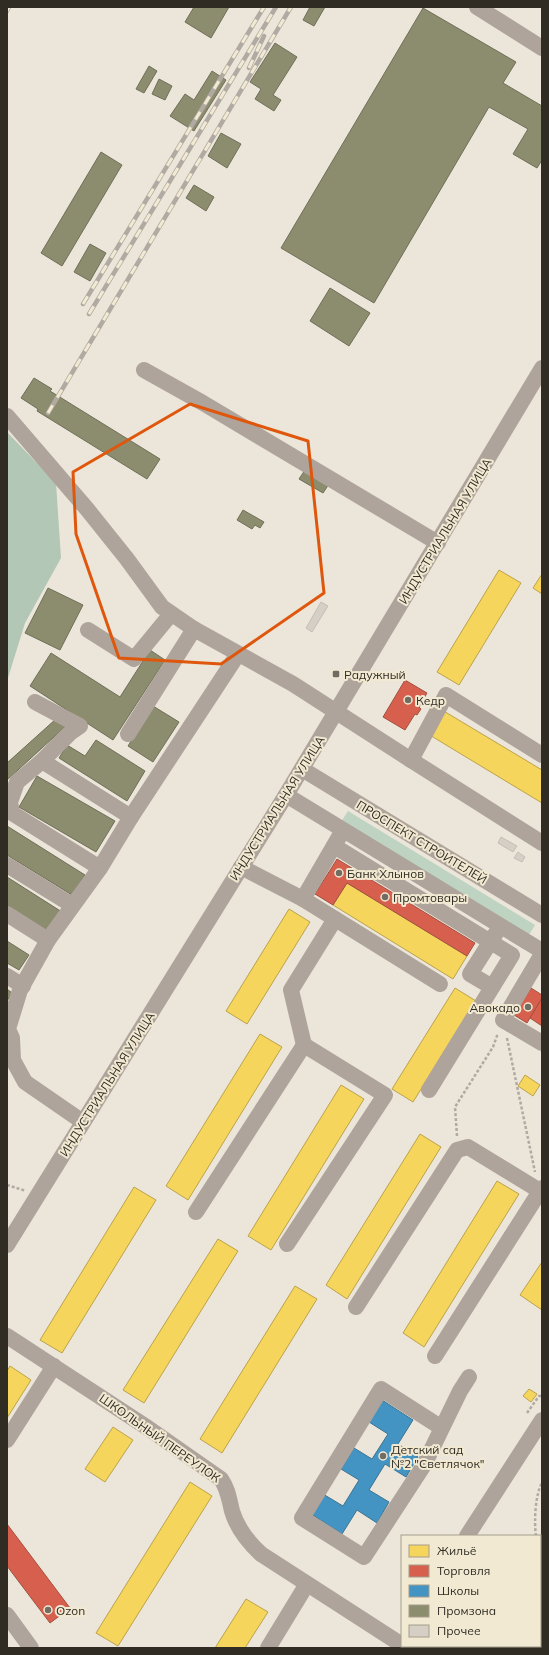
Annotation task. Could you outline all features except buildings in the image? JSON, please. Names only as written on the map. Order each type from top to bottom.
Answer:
[{"type":"street","points":[[477,7],[542,48]]},
{"type":"street","name":"ИНДУСТРИАЛЬНАЯ УЛИЦА","points":[[7,1245],[286,796],[438,543],[537,387],[542,368]]},
{"type":"street","points":[[144,370],[203,403],[438,543]]},
{"type":"street","points":[[7,416],[88,509],[127,558],[162,607],[194,629],[293,684],[542,843]]},
{"type":"street","points":[[88,630],[134,659],[171,614]]},
{"type":"street","points":[[128,734],[194,629]]},
{"type":"street","points":[[83,1122],[25,1082],[10,1063],[12,1038],[8,1029],[23,986],[48,940],[100,868],[131,817],[238,654]]},
{"type":"street","points":[[411,760],[446,695],[542,755]]},
{"type":"street","points":[[36,702],[80,726],[17,782],[10,802],[12,813],[100,868]]},
{"type":"street","points":[[42,761],[131,817]]},
{"type":"street","name":"ПРОСПЕКТ СТРОИТЕЛЕЙ","points":[[302,769],[542,915]]},
{"type":"street","points":[[286,796],[542,952],[503,1020],[542,1043]]},
{"type":"street","points":[[303,900],[343,830]]},
{"type":"street","points":[[334,846],[490,941],[514,952],[429,1090]]},
{"type":"street","points":[[7,865],[72,905]]},
{"type":"street","points":[[241,867],[303,900],[440,984]]},
{"type":"street","points":[[7,914],[48,940]]},
{"type":"street","points":[[287,1244],[385,1095],[304,1045],[291,990],[335,919]]},
{"type":"street","points":[[492,988],[470,974],[500,926]]},
{"type":"street","points":[[7,976],[23,986]]},
{"type":"street","points":[[196,1212],[304,1045]]},
{"type":"street","points":[[356,1307],[457,1150],[468,1147],[541,1189],[435,1356]]},
{"type":"street","name":"ШКОЛЬНЫЙ ПЕРЕУЛОК","points":[[7,1336],[148,1428],[221,1478],[228,1490],[232,1512],[240,1529],[247,1540],[261,1554],[401,1643]]},
{"type":"street","points":[[7,1440],[54,1366]]},
{"type":"street","points":[[442,1428],[381,1389],[302,1518],[364,1557],[424,1465],[442,1428],[460,1391],[469,1377]]},
{"type":"street","points":[[468,1535],[542,1420]]},
{"type":"street","points":[[268,1648],[307,1584]]},
{"type":"street","points":[[7,1615],[31,1648]]},
{"type":"path","points":[[457,1150],[455,1107],[493,1047],[503,1020]]},
{"type":"path","points":[[503,1020],[541,1189]]},
{"type":"path","points":[[527,1413],[539,1396],[542,1396]]},
{"type":"path","points":[[536,1535],[538,1490],[542,1483]]},
{"type":"highlighted area","points":[[190,404],[308,441],[324,593],[221,664],[119,658],[76,534],[73,472]]},
{"type":"green space","points":[[7,432],[56,483],[61,558],[25,623],[7,681]]},
{"type":"green space","points":[[348,811],[535,925],[529,935],[341,822]]},
{"type":"railway","points":[[7,11],[9,7]]},
{"type":"railway","points":[[83,304],[264,7]]},
{"type":"railway","points":[[89,314],[276,7]]},
{"type":"railway","points":[[48,413],[291,7]]},
{"type":"railway","points":[[249,68],[264,36]]},
{"type":"place","name":"Радужный","points":[[336,674]]},
{"type":"place","name":"Кедр","points":[[408,700]]},
{"type":"place","name":"Банк Хлынов","points":[[339,873]]},
{"type":"place","name":"Промтовары","points":[[385,897]]},
{"type":"place","name":"Авокадо","points":[[528,1007]]},
{"type":"place","name":"Детский сад №2 \"Светлячок\"","points":[[383,1456]]},
{"type":"place","name":"Ozon","points":[[48,1610]]}]
